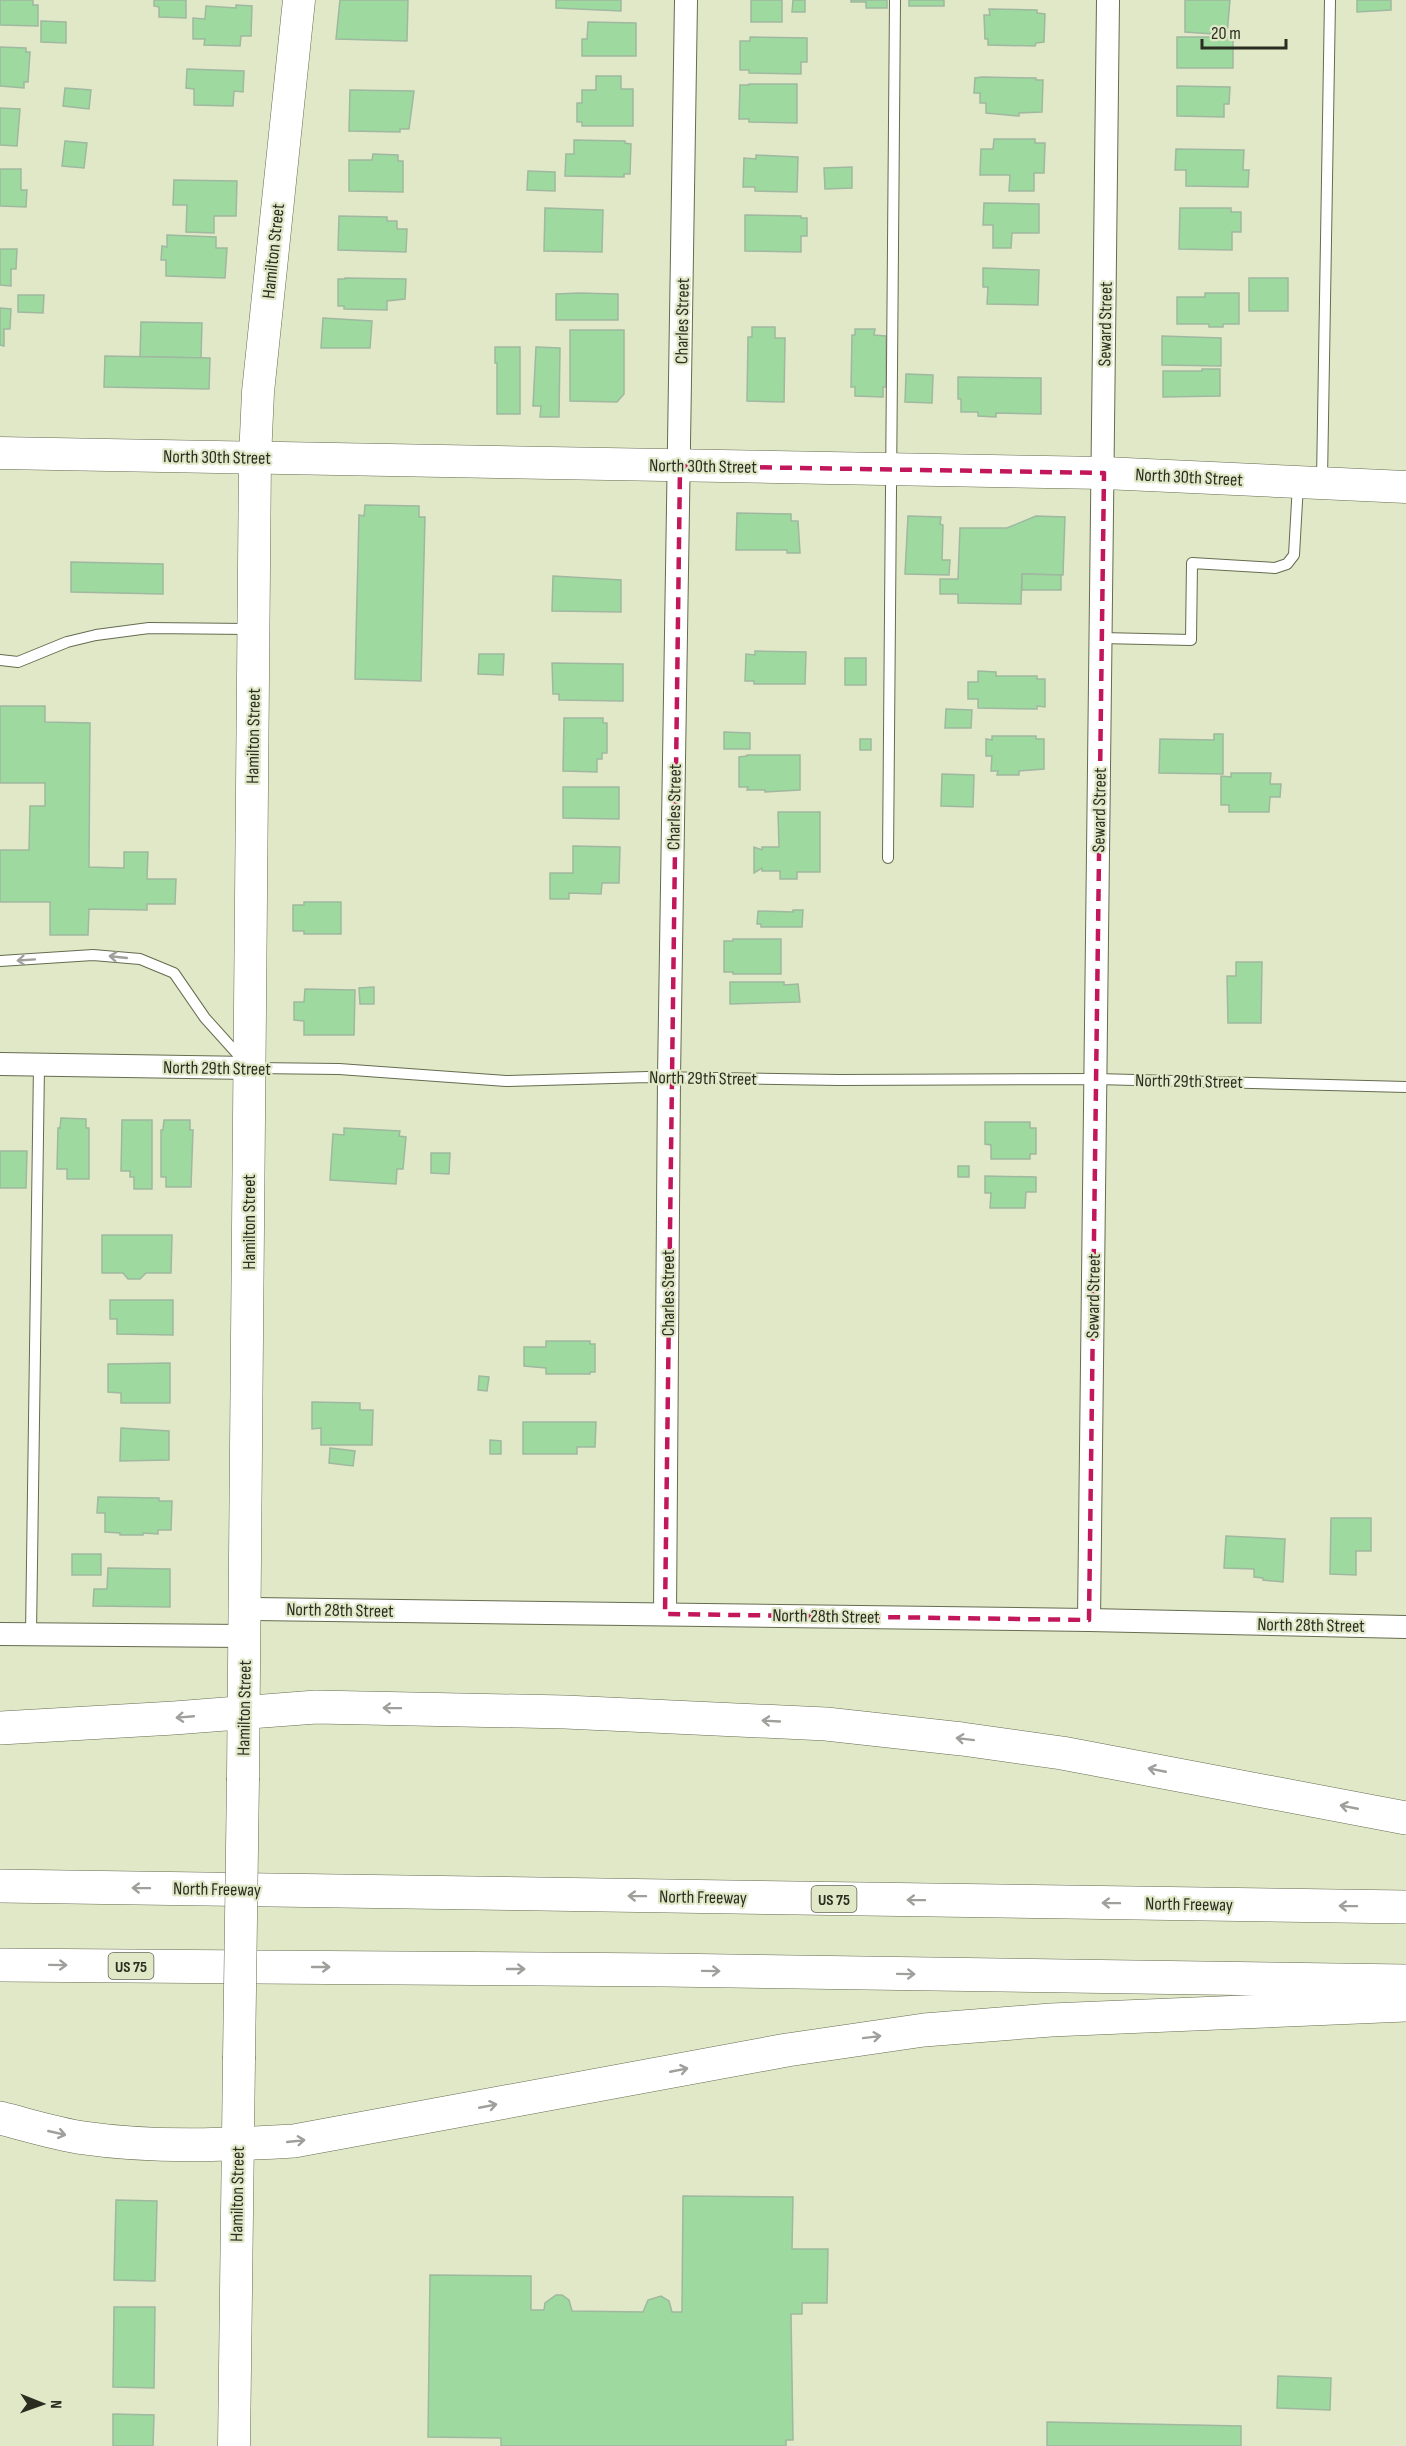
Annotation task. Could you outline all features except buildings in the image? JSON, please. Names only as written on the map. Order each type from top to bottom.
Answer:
[{"type":"highway","points":[[0,1728],[316,1707],[450,1708],[826,1724],[1062,1753],[1406,1818]]},
{"type":"highway","name":"North Freeway","points":[[0,1886],[1406,1907]]},
{"type":"highway","name":"US 75","points":[[0,1965],[665,1970],[1406,1981]]},
{"type":"highway","points":[[0,2118],[86,2138],[142,2143],[238,2144],[317,2138],[787,2050],[924,2030],[1051,2020],[1406,2005]]},
{"type":"main road","name":"Hamilton Street","points":[[234,2446],[245,1622],[255,458],[258,392],[299,0]]},
{"type":"main road","name":"North 30th Street","points":[[0,453],[1104,473],[1406,487]]},
{"type":"street","name":"Charles Street","points":[[665,1614],[669,1077],[686,0]]},
{"type":"street","name":"Seward Street","points":[[1089,1620],[1108,0]]},
{"type":"street","name":"North 29th Street","points":[[0,1064],[250,1068]]},
{"type":"street","name":"North 28th Street","points":[[0,1634],[245,1622],[665,1614],[1406,1627]]},
{"type":"lane","points":[[888,858],[895,0]]},
{"type":"lane","points":[[1101,638],[1191,640],[1192,563],[1275,568],[1287,564],[1294,555],[1310,483],[1330,0]]},
{"type":"lane","points":[[0,660],[18,662],[67,642],[96,635],[149,628],[254,629]]},
{"type":"lane","points":[[0,961],[93,955],[140,959],[174,973],[205,1018],[250,1068]]},
{"type":"lane","points":[[31,1634],[39,1065]]},
{"type":"lane","name":"North 29th Street","points":[[250,1068],[360,1070],[506,1081],[669,1077],[850,1080],[1096,1079],[1406,1088]]},
{"type":"highlighted area","points":[[680,466],[1104,473],[1089,1620],[665,1614]]}]
